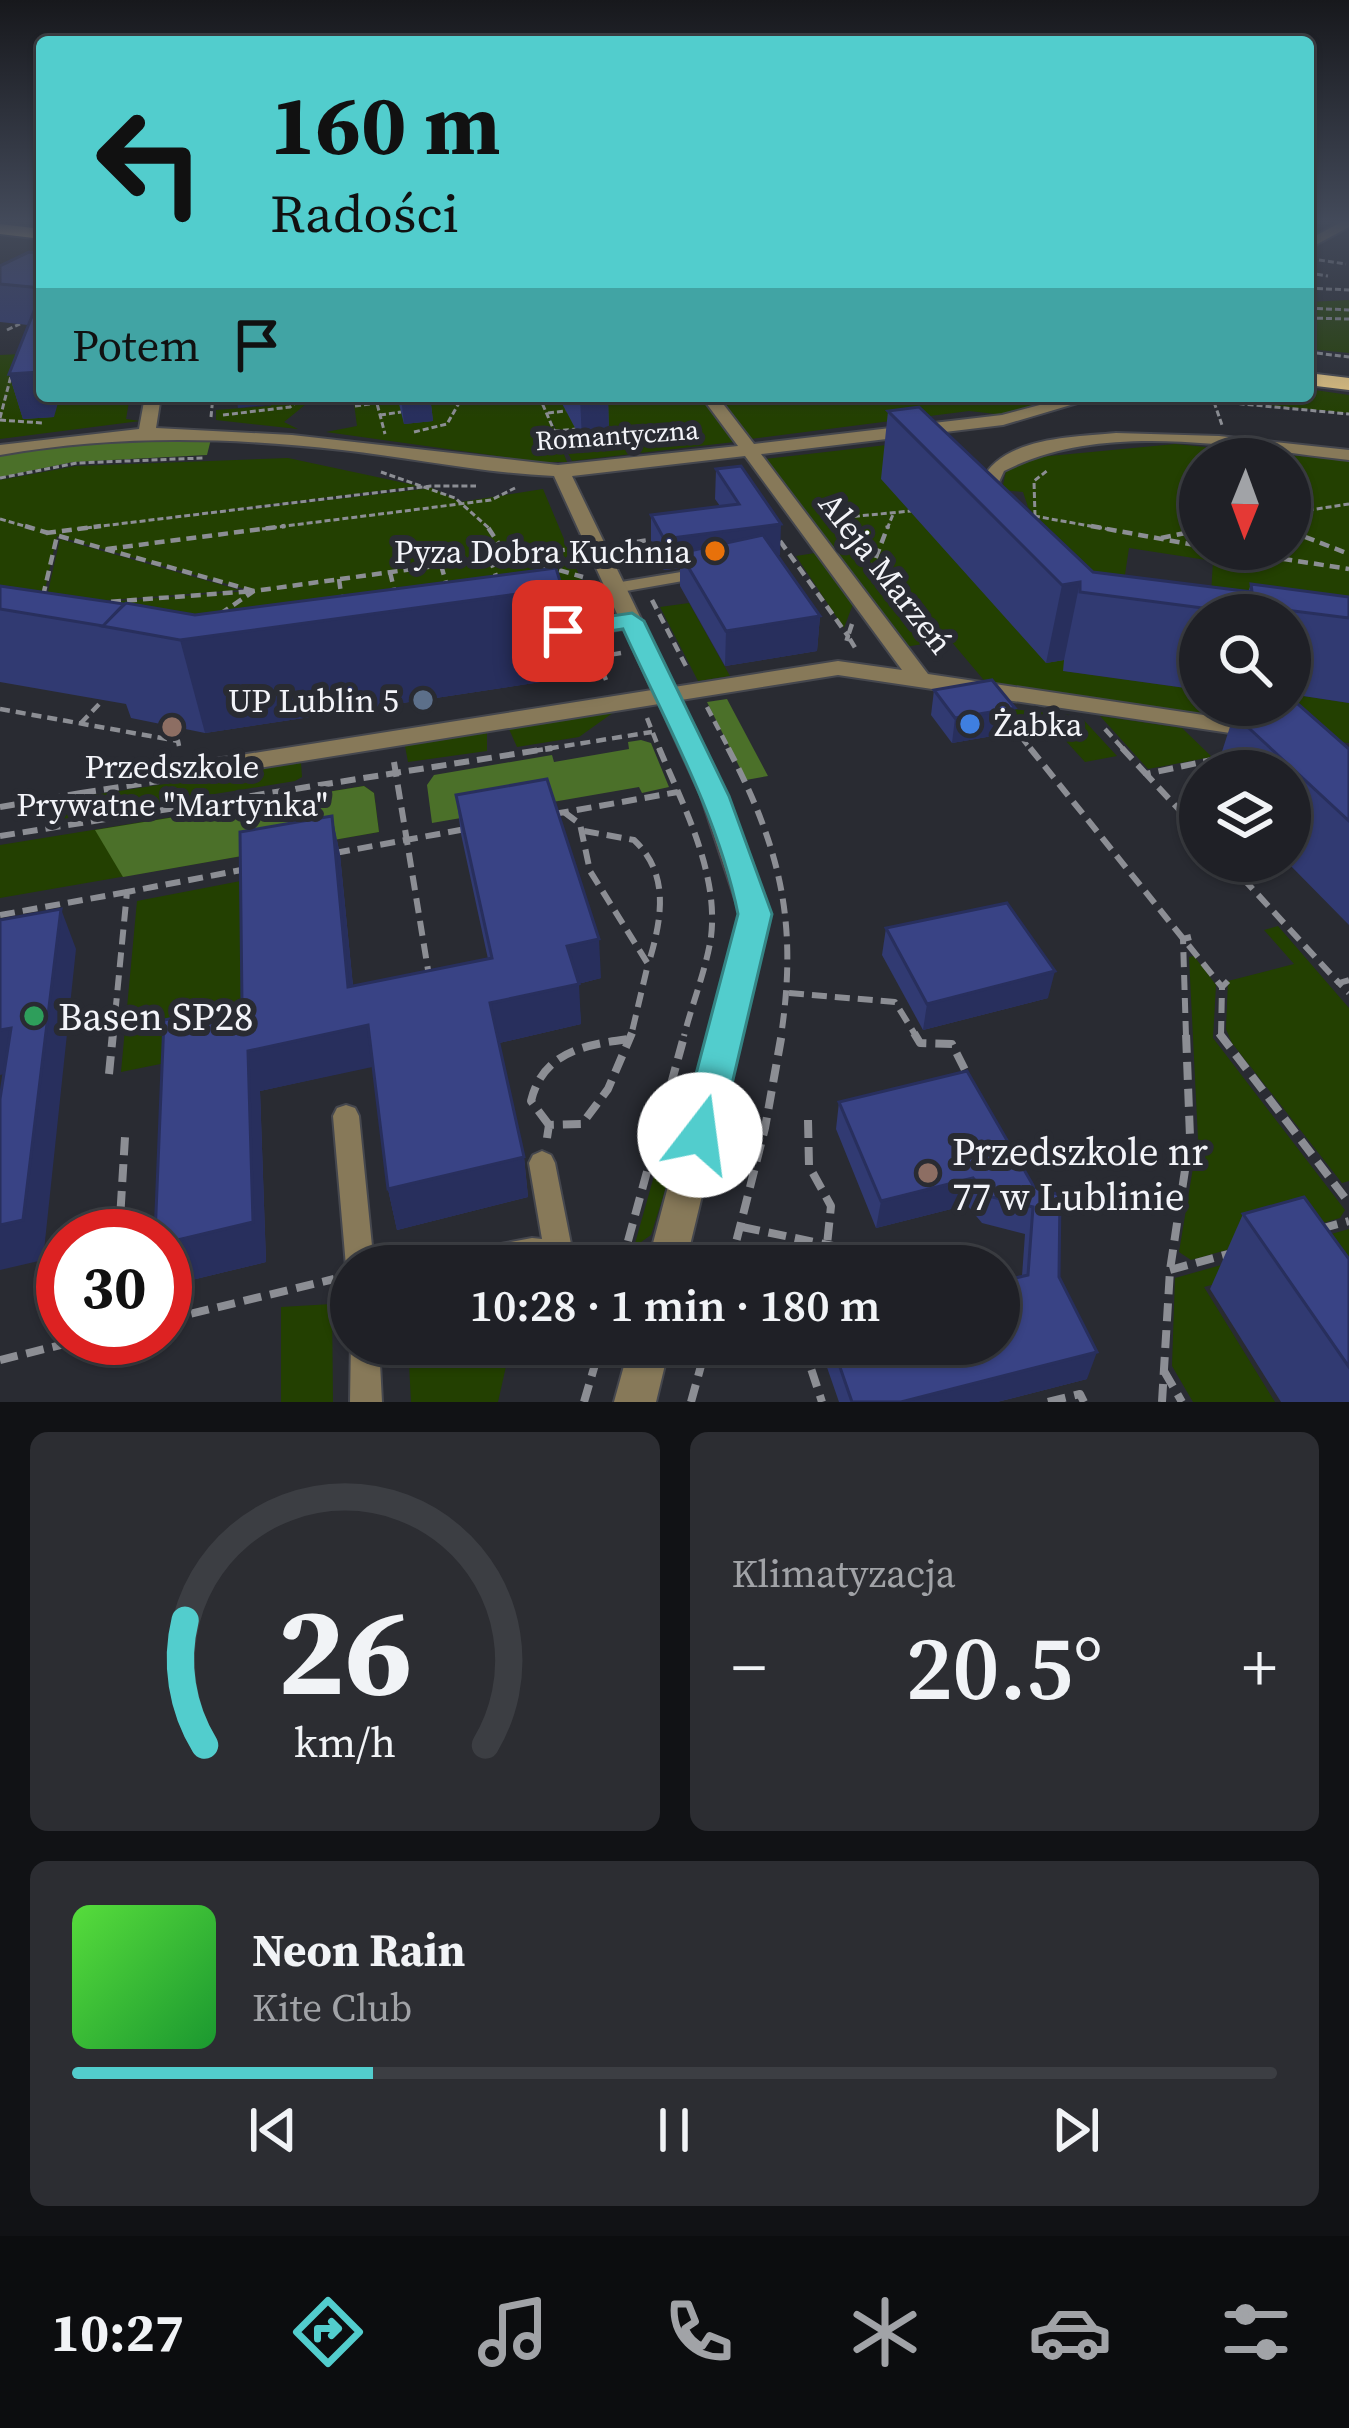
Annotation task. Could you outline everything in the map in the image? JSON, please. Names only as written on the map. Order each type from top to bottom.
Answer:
[{"type":"main road","points":[[1314,363],[1349,366]]},
{"type":"main road","points":[[1314,380],[1349,384]]},
{"type":"street","points":[[147,431],[153,402]]},
{"type":"street","name":"Aleja Marzeń","points":[[714,402],[920,679],[1286,734]]},
{"type":"street","name":"Romantyczna","points":[[0,450],[147,431],[223,431],[564,467],[1038,415],[1076,402]]},
{"type":"street","points":[[1038,415],[1053,424],[1066,446]]},
{"type":"street","points":[[1008,512],[990,482],[996,468],[1038,450],[1157,438],[1349,454]]},
{"type":"street","points":[[564,467],[615,588],[618,628],[641,698],[714,796],[755,914],[671,1245]]},
{"type":"street","points":[[517,638],[618,628]]},
{"type":"street","points":[[184,772],[838,668],[920,679]]},
{"type":"street","points":[[635,1402],[645,1365]]},
{"type":"lane","points":[[615,588],[730,569]]},
{"type":"lane","points":[[346,1116],[358,1245]]},
{"type":"lane","points":[[542,1163],[557,1245]]},
{"type":"lane","points":[[365,1365],[366,1402]]},
{"type":"path","points":[[1314,288],[1349,290]]},
{"type":"path","points":[[1314,308],[1349,310]]},
{"type":"path","points":[[1314,318],[1349,320]]},
{"type":"path","points":[[7,330],[20,325]]},
{"type":"path","points":[[1314,352],[1349,356]]},
{"type":"path","points":[[0,417],[4,383],[15,367]]},
{"type":"path","points":[[4,383],[22,380]]},
{"type":"path","points":[[2,396],[19,392]]},
{"type":"path","points":[[212,402],[210,419],[290,407],[296,402]]},
{"type":"path","points":[[355,406],[367,402]]},
{"type":"path","points":[[377,402],[386,439]]},
{"type":"path","points":[[418,430],[447,424],[460,402]]},
{"type":"path","points":[[541,402],[564,467]]},
{"type":"path","points":[[1219,416],[1214,402],[1349,414]]},
{"type":"path","points":[[546,413],[566,411]]},
{"type":"path","points":[[380,415],[401,412]]},
{"type":"path","points":[[554,431],[575,429]]},
{"type":"path","points":[[0,478],[77,463],[213,457]]},
{"type":"path","points":[[1036,516],[1034,481],[1057,467]]},
{"type":"path","points":[[378,471],[431,486],[481,512],[507,556],[588,579],[565,529]]},
{"type":"path","points":[[46,533],[431,486],[516,488],[491,500],[105,550]]},
{"type":"path","points":[[105,550],[277,533],[463,503]]},
{"type":"path","points":[[1311,510],[1349,504]]},
{"type":"path","points":[[420,510],[423,521]]},
{"type":"path","points":[[894,512],[916,511]]},
{"type":"path","points":[[1008,512],[1179,543]]},
{"type":"path","points":[[375,516],[377,526]]},
{"type":"path","points":[[0,519],[254,591]]},
{"type":"path","points":[[1155,539],[1179,534]]},
{"type":"path","points":[[40,607],[57,536]]},
{"type":"path","points":[[597,547],[665,538]]},
{"type":"path","points":[[1311,540],[1349,554]]},
{"type":"path","points":[[88,604],[254,591],[574,549]]},
{"type":"path","points":[[490,558],[499,584]]},
{"type":"path","points":[[1311,563],[1349,569]]},
{"type":"path","points":[[441,565],[448,591]]},
{"type":"path","points":[[390,572],[395,593]]},
{"type":"path","points":[[339,579],[342,601]]},
{"type":"path","points":[[218,616],[254,591]]},
{"type":"path","points":[[582,643],[618,628],[621,653],[706,865],[713,898],[711,936],[630,1245]]},
{"type":"path","points":[[621,653],[596,655],[641,698]]},
{"type":"path","points":[[81,723],[103,700]]},
{"type":"path","points":[[1025,706],[1054,741]]},
{"type":"path","points":[[1085,706],[1179,809]]},
{"type":"path","points":[[0,709],[178,741],[184,772],[177,778],[0,807]]},
{"type":"path","points":[[1007,720],[1225,984],[1219,1034],[1344,1190],[1349,1203]]},
{"type":"path","points":[[0,836],[652,732]]},
{"type":"path","points":[[1146,773],[1179,767]]},
{"type":"path","points":[[396,774],[432,994]]},
{"type":"path","points":[[542,816],[678,792]]},
{"type":"path","points":[[48,829],[81,793]]},
{"type":"path","points":[[564,812],[584,831],[590,871],[648,964]]},
{"type":"path","points":[[329,854],[475,828]]},
{"type":"path","points":[[549,1125],[583,1124],[607,1098],[624,1066],[665,903],[644,846],[622,832],[584,831]]},
{"type":"path","points":[[0,915],[262,867]]},
{"type":"path","points":[[1246,882],[1349,993]]},
{"type":"path","points":[[109,1074],[127,892]]},
{"type":"path","points":[[47,922],[51,905]]},
{"type":"path","points":[[1162,1402],[1170,1270],[1190,1137],[1187,938]]},
{"type":"path","points":[[1339,982],[1349,980]]},
{"type":"path","points":[[789,993],[895,1002],[920,1043],[952,1044],[971,1082]]},
{"type":"path","points":[[542,1163],[549,1125],[530,1100],[533,1082],[545,1064],[568,1052],[628,1039]]},
{"type":"path","points":[[742,1227],[827,1245],[831,1206],[809,1166],[808,1120]]},
{"type":"path","points":[[121,1209],[125,1137]]},
{"type":"path","points":[[1304,1233],[1349,1221]]},
{"type":"path","points":[[1170,1270],[1237,1252]]},
{"type":"path","points":[[192,1313],[330,1280]]},
{"type":"path","points":[[0,1360],[36,1351]]},
{"type":"path","points":[[584,1402],[595,1365]]},
{"type":"path","points":[[691,1402],[701,1365]]},
{"type":"path","points":[[810,1365],[822,1402]]},
{"type":"path","points":[[1164,1370],[1183,1402]]},
{"type":"path","points":[[1048,1402],[1080,1394],[1084,1402]]},
{"type":"green space","points":[[1349,300],[1349,353],[1314,350],[1314,302]]},
{"type":"green space","points":[[21,354],[36,384],[36,402],[129,402],[126,419],[140,421],[0,439],[0,355]]},
{"type":"green space","points":[[1314,390],[1349,395],[1349,413],[1236,402],[1314,402]]},
{"type":"green space","points":[[271,402],[309,402],[284,422],[298,429],[216,420],[216,410],[271,406]]},
{"type":"green space","points":[[354,402],[704,402],[734,442],[572,461],[549,416],[567,462],[540,462],[326,432],[357,426]]},
{"type":"green space","points":[[721,402],[1054,402],[1005,415],[969,411],[750,439]]},
{"type":"green space","points":[[212,435],[207,455],[73,462],[0,477],[0,454],[89,440]]},
{"type":"green space","points":[[904,443],[1064,660],[1064,671],[1179,687],[1179,720],[1085,707],[988,685],[950,640],[904,647],[765,459]]},
{"type":"green space","points":[[1179,444],[1179,556],[1129,548],[1124,581],[1205,594],[1179,594],[1179,610],[1094,591],[1028,507],[1023,492],[1002,490],[1006,471],[1039,457]]},
{"type":"green space","points":[[1311,457],[1349,461],[1349,652],[1311,628],[1311,594],[1211,594],[1212,570],[1311,570]]},
{"type":"green space","points":[[288,458],[419,486],[106,525],[432,488],[460,502],[543,489],[598,620],[585,622],[581,615],[318,655],[0,657],[0,480],[76,466]],"holes":[[[57,536],[249,591],[41,607]]]},
{"type":"green space","points":[[60,539],[240,590],[45,605]]},
{"type":"green space","points":[[815,553],[853,604],[844,628],[796,556]]},
{"type":"green space","points":[[689,603],[730,676],[698,681],[660,607]]},
{"type":"green space","points":[[1311,697],[1349,703],[1349,743],[1224,726],[1311,726]]},
{"type":"green space","points":[[727,699],[768,776],[746,780],[707,702]]},
{"type":"green space","points":[[993,707],[1080,716],[1117,756],[1085,762],[1054,728],[1014,733]]},
{"type":"green space","points":[[614,712],[579,737],[517,747],[509,729]]},
{"type":"green space","points":[[1100,716],[1182,728],[1205,750],[1179,750],[1179,763],[1148,769]]},
{"type":"green space","points":[[487,733],[487,751],[408,762],[405,746]]},
{"type":"green space","points":[[628,742],[651,743],[669,787],[642,793],[639,787],[432,823],[427,785],[434,775],[552,755],[554,762],[629,749]]},
{"type":"green space","points":[[301,763],[302,777],[295,781],[62,819],[87,796]]},
{"type":"green space","points":[[364,786],[374,793],[379,832],[0,898],[0,845]]},
{"type":"green space","points":[[364,786],[374,793],[379,832],[123,877],[95,830]]},
{"type":"green space","points":[[251,879],[254,1045],[121,1072],[137,901]]},
{"type":"green space","points":[[1278,926],[1349,1008],[1349,1181],[1342,1183],[1232,1043],[1226,1029],[1228,981],[1294,964],[1264,930]]},
{"type":"green space","points":[[1194,956],[1216,985],[1213,1038],[1345,1210],[1340,1218],[1191,1260],[1179,1252],[1198,1138],[1189,957]]},
{"type":"green space","points":[[667,1130],[679,1146],[651,1235],[635,1245]]},
{"type":"green space","points":[[1349,1229],[1349,1291],[1269,1269],[1204,1287],[1275,1402],[1193,1402],[1172,1366],[1175,1278]]},
{"type":"green space","points":[[330,1304],[333,1402],[281,1402],[281,1307]]},
{"type":"green space","points":[[409,1365],[506,1365],[498,1402],[411,1402]]},
{"type":"building","points":[[36,306],[36,372],[9,374]]},
{"type":"building","points":[[919,407],[1093,572],[1252,592],[1251,584],[1349,597],[1349,618],[1311,613],[1311,594],[1179,594],[1179,605],[1080,592],[1080,582],[1062,585],[888,411]]},
{"type":"building","points":[[741,466],[781,524],[664,539],[651,515],[739,504],[716,469]]},
{"type":"building","points":[[763,535],[820,616],[726,631],[680,553]]},
{"type":"building","points":[[556,568],[562,588],[180,640],[102,626],[126,603],[195,615]]},
{"type":"building","points":[[0,586],[124,604],[103,626],[0,609]]},
{"type":"building","points":[[992,680],[1015,708],[955,718],[934,690]]},
{"type":"building","points":[[1311,716],[1349,749],[1349,821],[1311,786],[1311,750],[1272,750],[1247,726],[1311,726]]},
{"type":"building","points":[[547,779],[599,939],[567,946],[579,984],[490,1003],[524,1157],[388,1189],[368,1025],[248,1051],[253,1222],[192,1237],[192,1209],[156,1209],[164,1020],[242,1005],[240,832],[332,816],[348,987],[492,958],[456,795]]},
{"type":"building","points":[[1007,903],[1055,971],[927,1004],[886,928]]},
{"type":"building","points":[[61,909],[23,1220],[0,1225],[0,1099],[11,1028],[0,1030],[0,920]]},
{"type":"building","points":[[967,1071],[1034,1187],[1060,1195],[1059,1277],[1097,1352],[901,1402],[852,1402],[839,1365],[1020,1365],[1020,1277],[1028,1275],[1033,1207],[988,1196],[973,1178],[881,1201],[839,1102]]},
{"type":"building","points":[[1304,1197],[1349,1259],[1349,1367],[1243,1214]]},
{"type":"place","name":"Pyza Dobra Kuchnia","points":[[715,551]]},
{"type":"place","name":"UP Lublin 5","points":[[423,700]]},
{"type":"place","name":"Żabka","points":[[970,724]]},
{"type":"place","name":"Przedszkole Prywatne \"Martynka\"","points":[[172,727]]},
{"type":"place","name":"Basen SP28","points":[[34,1016]]},
{"type":"place","name":"Przedszkole nr 77 w Lublinie","points":[[928,1173]]},
{"type":"route","points":[[563,631],[632,621],[714,796],[748,883],[755,914],[700,1135]]}]
